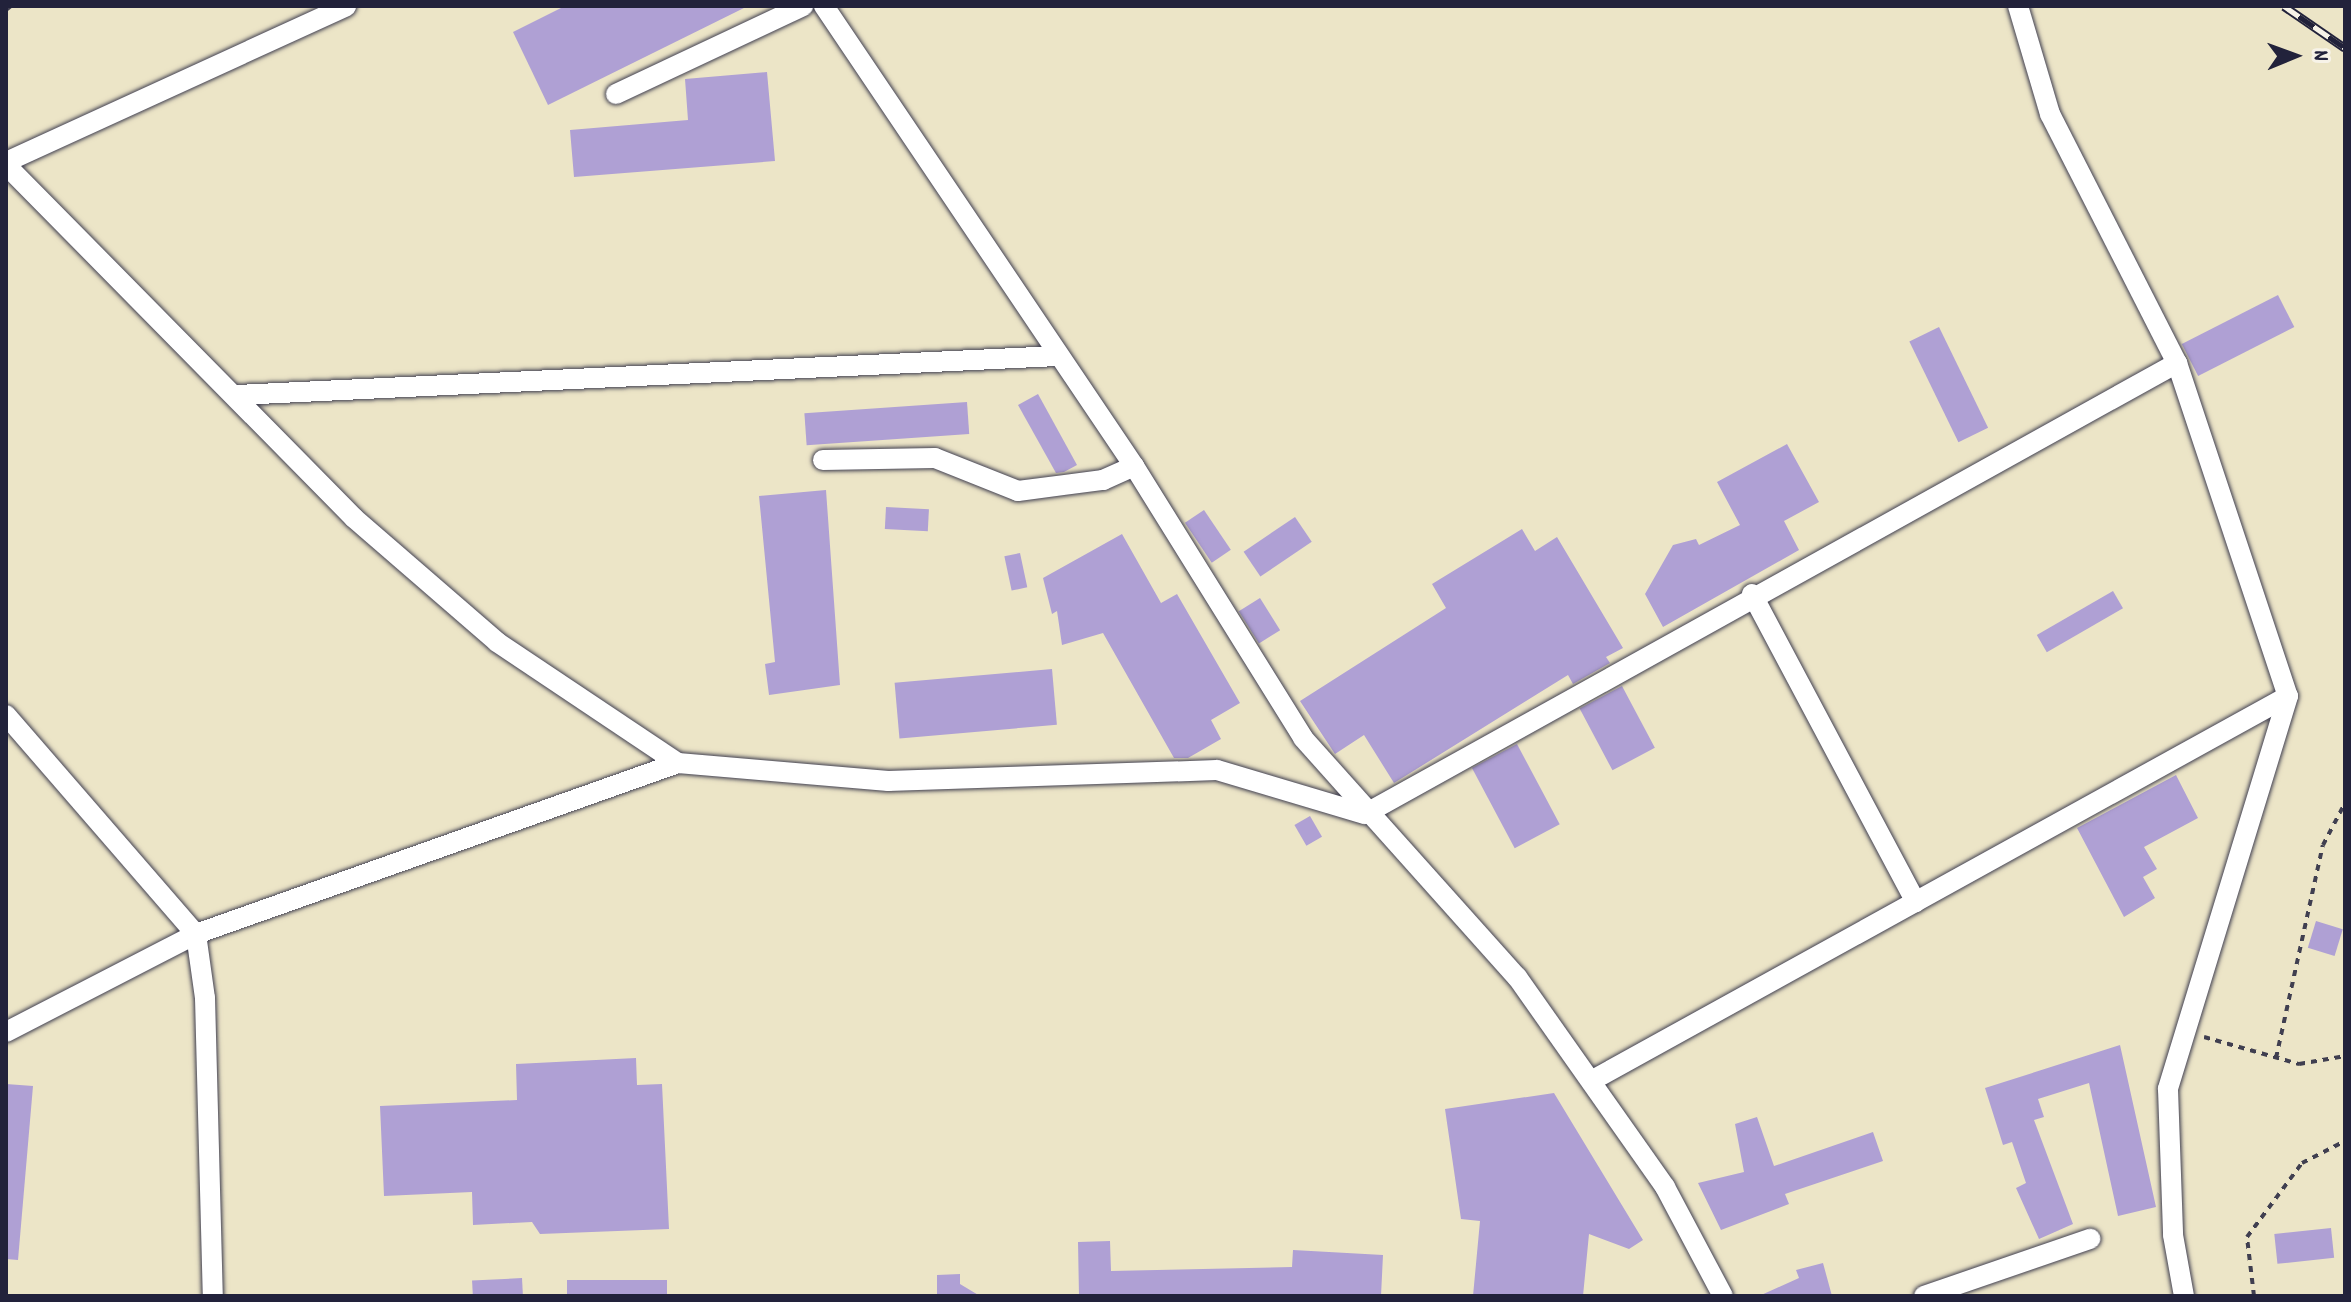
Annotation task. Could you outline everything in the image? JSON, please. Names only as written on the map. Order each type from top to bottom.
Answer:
[{"type":"street","points":[[346,6],[6,163],[237,395],[354,518],[497,642],[678,763]]},
{"type":"street","points":[[616,94],[803,6]]},
{"type":"street","points":[[824,6],[1134,466],[1262,676],[1365,814],[1517,977],[1665,1187],[1723,1296]]},
{"type":"street","points":[[2018,6],[2050,114],[2177,363],[2288,696],[2224,923],[2183,1030],[2168,1089],[2173,1235],[2184,1296]]},
{"type":"street","points":[[237,395],[1057,356]]},
{"type":"street","points":[[6,1032],[196,934],[678,763],[888,781],[1217,770],[1365,814],[1752,594],[2177,363]]},
{"type":"street","points":[[823,460],[935,458],[1018,491],[1103,480],[1134,466]]},
{"type":"street","points":[[1752,594],[1916,902]]},
{"type":"street","points":[[1591,1081],[2288,696]]},
{"type":"street","points":[[6,715],[196,934],[205,998],[213,1296]]},
{"type":"street","points":[[1924,1296],[2090,1239]]},
{"type":"path","points":[[6,10],[11,6]]},
{"type":"path","points":[[2276,1058],[2323,845],[2345,803]]},
{"type":"path","points":[[2183,1030],[2299,1064],[2345,1056]]},
{"type":"path","points":[[2254,1296],[2247,1237],[2302,1163],[2345,1141]]},
{"type":"building","points":[[565,6],[748,6],[548,105],[513,32]]},
{"type":"building","points":[[767,72],[775,161],[574,177],[570,130],[688,120],[685,79]]},
{"type":"building","points":[[2278,295],[2294,327],[2198,376],[2182,344]]},
{"type":"building","points":[[1939,327],[1988,428],[1958,442],[1909,341]]},
{"type":"building","points":[[1038,394],[1077,465],[1064,472],[1056,473],[1018,405]]},
{"type":"building","points":[[967,402],[969,434],[807,445],[804,413]]},
{"type":"building","points":[[1787,444],[1819,502],[1784,521],[1799,550],[1663,627],[1645,594],[1673,545],[1696,539],[1699,545],[1740,525],[1717,482]]},
{"type":"building","points":[[826,490],[840,685],[769,695],[765,664],[775,662],[759,496]]},
{"type":"building","points":[[886,507],[929,509],[928,531],[885,529]]},
{"type":"building","points":[[1204,510],[1231,550],[1212,563],[1185,523]]},
{"type":"building","points":[[1295,517],[1312,542],[1260,577],[1244,552]]},
{"type":"building","points":[[1522,529],[1535,551],[1557,537],[1623,648],[1606,657],[1610,663],[1573,684],[1568,675],[1394,783],[1364,735],[1335,754],[1300,701],[1446,608],[1432,584]]},
{"type":"building","points":[[1122,534],[1161,603],[1177,594],[1240,703],[1211,720],[1221,739],[1188,758],[1174,758],[1103,633],[1062,645],[1057,611],[1052,614],[1043,578]]},
{"type":"building","points":[[1020,553],[1027,587],[1012,591],[1004,556]]},
{"type":"building","points":[[2113,591],[2123,608],[2047,652],[2037,635]]},
{"type":"building","points":[[1260,598],[1280,630],[1259,643],[1239,611]]},
{"type":"building","points":[[1052,669],[1057,725],[899,739],[895,683]]},
{"type":"building","points":[[1622,686],[1655,748],[1612,770],[1580,709]]},
{"type":"building","points":[[1517,744],[1560,824],[1515,848],[1472,768]]},
{"type":"building","points":[[2176,775],[2198,818],[2144,847],[2157,869],[2143,877],[2155,898],[2124,917],[2077,828]]},
{"type":"building","points":[[1310,816],[1322,837],[1306,846],[1294,825]]},
{"type":"building","points":[[2316,921],[2343,929],[2335,956],[2308,948]]},
{"type":"building","points":[[2120,1045],[2156,1207],[2118,1216],[2089,1083],[2038,1099],[2044,1117],[2034,1120],[2073,1224],[2039,1239],[2016,1188],[2026,1183],[2012,1142],[2003,1145],[1985,1088]]},
{"type":"building","points":[[636,1058],[637,1085],[662,1084],[669,1229],[540,1234],[532,1222],[473,1225],[472,1192],[384,1196],[380,1106],[517,1100],[516,1064]]},
{"type":"building","points":[[6,1084],[33,1086],[18,1260],[6,1259]]},
{"type":"building","points":[[1554,1093],[1643,1240],[1629,1249],[1589,1234],[1583,1296],[1473,1296],[1480,1221],[1461,1219],[1445,1109]]},
{"type":"building","points":[[1757,1117],[1774,1166],[1873,1132],[1883,1161],[1785,1194],[1789,1204],[1721,1230],[1698,1183],[1744,1172],[1735,1124]]},
{"type":"building","points":[[2331,1228],[2334,1258],[2277,1264],[2274,1234]]},
{"type":"building","points":[[1110,1241],[1111,1271],[1292,1267],[1293,1250],[1383,1255],[1381,1296],[1079,1296],[1078,1242]]},
{"type":"building","points":[[1823,1263],[1832,1296],[1759,1296],[1799,1278],[1796,1270]]},
{"type":"building","points":[[960,1274],[960,1284],[980,1296],[937,1296],[937,1275]]},
{"type":"building","points":[[522,1278],[523,1296],[473,1296],[472,1281]]},
{"type":"building","points":[[567,1280],[667,1280],[667,1296],[567,1296]]},
{"type":"railway","points":[[2284,6],[2345,48]]}]
